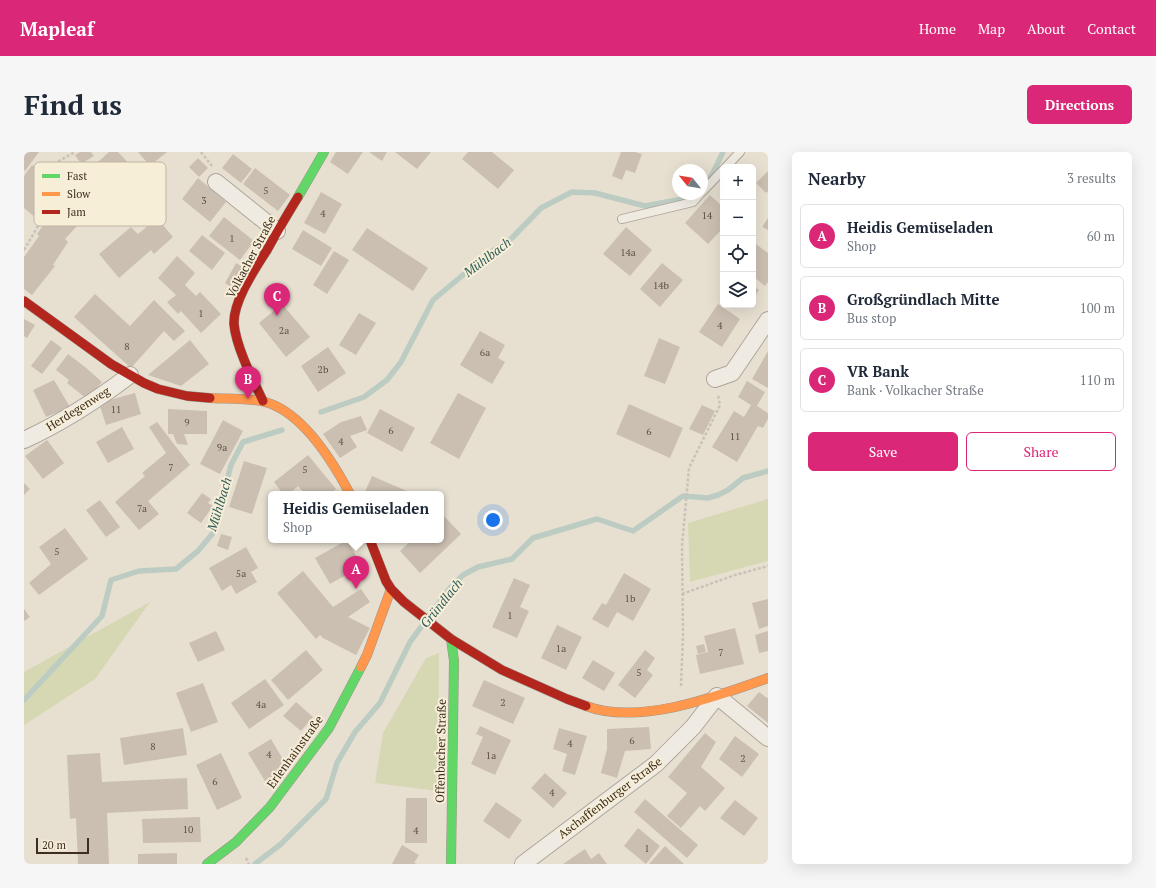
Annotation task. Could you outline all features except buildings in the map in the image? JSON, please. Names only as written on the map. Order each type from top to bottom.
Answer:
[{"type":"street","name":"Volkacher Straße","points":[[264,401],[256,388],[237,336],[234,324],[235,314],[241,297],[251,277],[324,152]]},
{"type":"street","points":[[216,182],[278,231]]},
{"type":"street","points":[[24,301],[130,376],[158,388],[187,396],[264,401],[277,406],[294,417],[324,453],[339,474],[348,491]]},
{"type":"street","points":[[715,379],[732,373],[768,320]]},
{"type":"street","name":"Herdegenweg","points":[[24,440],[41,432],[130,376]]},
{"type":"street","points":[[371,543],[386,581],[391,589],[404,602],[451,639],[502,670],[567,699],[594,709],[620,712],[645,711],[680,706],[716,696],[768,678]]},
{"type":"street","name":"Erlenhainstraße","points":[[207,864],[236,842],[270,807],[330,728],[367,655],[391,589]]},
{"type":"street","name":"Offenbacher Straße","points":[[451,639],[454,661],[451,864]]},
{"type":"street","points":[[716,696],[768,738]]},
{"type":"street","name":"Aschaffenburger Straße","points":[[523,864],[656,764],[693,727],[716,696]]},
{"type":"street","points":[[680,706],[690,714],[693,727]]},
{"type":"lane","points":[[729,164],[740,152]]},
{"type":"lane","points":[[708,186],[720,173]]},
{"type":"lane","points":[[622,219],[692,202],[694,200]]},
{"type":"path","points":[[59,162],[75,152]]},
{"type":"path","points":[[24,250],[38,226]]},
{"type":"path","points":[[680,706],[683,636],[682,546],[689,468],[720,405],[715,379]]},
{"type":"path","points":[[682,594],[735,575],[768,566]]},
{"type":"green space","points":[[768,499],[768,561],[690,582],[688,523]]},
{"type":"green space","points":[[150,602],[95,679],[24,725],[24,672]]},
{"type":"green space","points":[[439,653],[438,791],[375,783],[383,733],[426,658]]},
{"type":"waterway","name":"Mühlbach","points":[[708,180],[712,175],[723,152]]},
{"type":"waterway","name":"Mühlbach","points":[[321,412],[364,397],[387,380],[401,362],[433,300],[487,255],[512,238],[541,208],[572,192],[595,193],[645,206],[677,200]]},
{"type":"waterway","name":"Mühlbach","points":[[24,700],[102,616],[111,580],[139,571],[176,569],[198,551],[213,533],[231,465],[243,442],[282,430]]},
{"type":"waterway","name":"Gründlach","points":[[429,616],[451,587],[463,575],[478,567],[512,559],[533,538],[597,519],[633,531],[683,496],[708,498],[728,490],[743,478],[768,471]]},
{"type":"waterway","name":"Gründlach","points":[[255,864],[281,844],[326,799],[337,763],[355,732],[380,703],[410,642],[424,623]]},
{"type":"traffic: fast","points":[[298,197],[324,152]]},
{"type":"traffic: fast","points":[[451,639],[454,661],[451,864]]},
{"type":"traffic: fast","points":[[207,864],[236,842],[270,807],[329,728],[361,667]]},
{"type":"traffic: slow","points":[[210,398],[246,399],[265,402],[292,416],[304,427],[326,453],[348,491]]},
{"type":"traffic: slow","points":[[361,667],[367,655],[391,589]]},
{"type":"traffic: slow","points":[[586,706],[607,711],[630,713],[654,711],[702,700],[768,678]]},
{"type":"traffic: jam","points":[[263,401],[238,343],[234,324],[235,315],[241,295],[251,276],[298,197]]},
{"type":"traffic: jam","points":[[24,301],[111,364],[144,383],[158,389],[187,396],[210,398]]},
{"type":"traffic: jam","points":[[371,543],[386,581],[391,589],[404,602],[451,639],[502,670],[586,706]]},
{"type":"place","name":"VR Bank","points":[[277,316]]},
{"type":"place","name":"Großgründlach Mitte","points":[[248,399]]},
{"type":"place","name":"Heidis Gemüseladen","points":[[356,589]]}]
